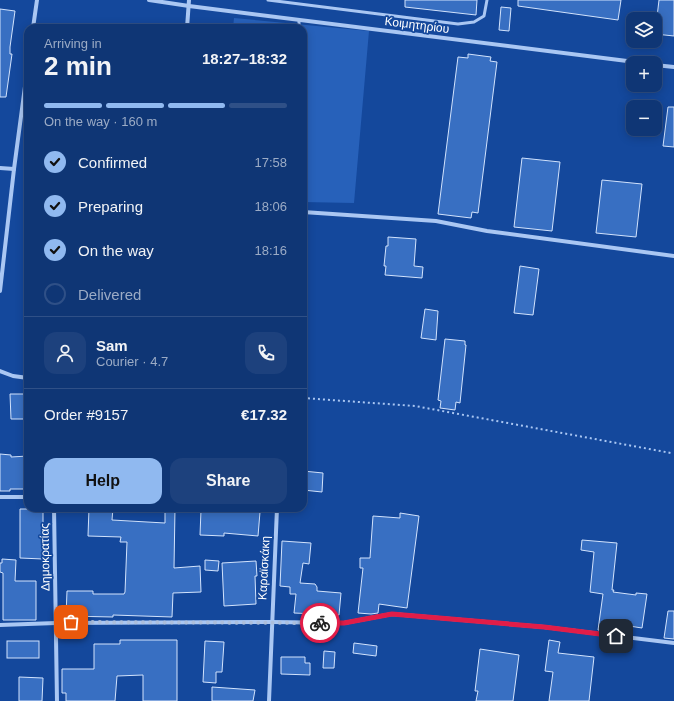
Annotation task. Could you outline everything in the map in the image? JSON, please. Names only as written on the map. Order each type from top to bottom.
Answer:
[{"type":"street","points":[[34,24],[37,0]]},
{"type":"street","name":"Κοιμητηρίου","points":[[149,0],[626,61]]},
{"type":"street","points":[[187,24],[190,0]]},
{"type":"street","points":[[662,65],[674,67]]},
{"type":"street","points":[[0,291],[24,94]]},
{"type":"street","points":[[0,168],[14,169]]},
{"type":"street","points":[[307,212],[437,221],[487,231],[674,256]]},
{"type":"street","points":[[0,371],[14,376],[24,377]]},
{"type":"street","points":[[0,497],[24,496]]},
{"type":"street","name":"Δημοκρατίας","points":[[54,512],[57,701]]},
{"type":"street","name":"Καραϊσκάκη","points":[[269,701],[277,512]]},
{"type":"street","points":[[0,625],[56,623],[344,623],[392,614],[431,616],[544,627],[674,643]]},
{"type":"lane","points":[[268,0],[458,24],[474,22],[484,16],[487,0]]},
{"type":"lane","points":[[300,20],[300,24]]},
{"type":"path","points":[[307,398],[414,406],[671,453]]},
{"type":"shaded area","points":[[234,18],[296,24],[233,24]]},
{"type":"shaded area","points":[[307,25],[369,31],[354,203],[307,202]]},
{"type":"building","points":[[405,0],[477,0],[476,15],[405,7]]},
{"type":"building","points":[[518,0],[621,0],[618,20],[518,6]]},
{"type":"building","points":[[659,0],[674,0],[674,36],[662,35],[662,12],[658,12]]},
{"type":"building","points":[[501,7],[511,8],[509,31],[499,30]]},
{"type":"building","points":[[0,9],[15,11],[10,47],[10,54],[12,54],[6,97],[0,97]]},
{"type":"building","points":[[468,54],[491,57],[490,61],[497,62],[478,213],[472,212],[471,218],[438,214],[458,57],[468,58]]},
{"type":"building","points":[[668,107],[674,107],[674,147],[663,146]]},
{"type":"building","points":[[522,158],[560,162],[552,231],[514,227]]},
{"type":"building","points":[[602,180],[642,184],[636,237],[596,233]]},
{"type":"building","points":[[388,237],[416,239],[414,266],[423,267],[422,278],[385,275],[386,266],[384,266],[386,246],[388,246]]},
{"type":"building","points":[[520,266],[539,269],[533,315],[514,313]]},
{"type":"building","points":[[425,309],[438,311],[436,340],[421,338]]},
{"type":"building","points":[[445,339],[465,341],[466,345],[460,403],[456,402],[455,410],[440,408],[441,401],[438,400]]},
{"type":"building","points":[[10,394],[24,394],[24,419],[11,419]]},
{"type":"building","points":[[0,454],[11,455],[11,457],[24,456],[24,489],[0,491]]},
{"type":"building","points":[[307,471],[323,473],[322,492],[307,490]]},
{"type":"building","points":[[20,509],[24,509],[24,512],[43,512],[43,559],[20,558]]},
{"type":"building","points":[[89,512],[113,512],[112,520],[165,523],[165,512],[175,512],[174,568],[200,566],[201,592],[173,593],[172,617],[113,615],[113,617],[66,616],[67,591],[93,591],[93,594],[124,594],[125,592],[127,542],[120,542],[121,537],[88,536]]},
{"type":"building","points":[[201,512],[260,512],[258,536],[224,533],[224,536],[200,535]]},
{"type":"building","points":[[400,513],[419,516],[407,608],[379,604],[378,613],[358,613],[363,568],[360,568],[360,558],[370,558],[373,516],[400,518]]},
{"type":"building","points":[[582,540],[617,543],[612,590],[614,590],[613,592],[636,595],[636,593],[647,594],[642,628],[610,623],[609,631],[598,630],[603,594],[590,592],[594,552],[581,550]]},
{"type":"building","points":[[282,541],[311,543],[309,564],[303,563],[300,583],[315,584],[317,591],[341,593],[339,615],[294,613],[296,594],[290,594],[290,587],[280,586]]},
{"type":"building","points":[[2,559],[16,560],[15,581],[36,581],[36,620],[3,620],[3,573],[0,572],[0,563],[2,563]]},
{"type":"building","points":[[205,560],[219,561],[218,571],[205,570]]},
{"type":"building","points":[[256,561],[256,604],[224,606],[222,563]]},
{"type":"building","points":[[668,611],[674,611],[674,639],[664,638]]},
{"type":"building","points":[[120,640],[177,640],[177,701],[143,701],[143,675],[117,676],[115,701],[66,701],[66,693],[62,693],[62,669],[94,669],[94,644],[120,644]]},
{"type":"building","points":[[549,640],[560,642],[558,653],[594,657],[589,701],[549,701],[553,672],[545,671]]},
{"type":"building","points":[[7,641],[39,641],[39,658],[7,658]]},
{"type":"building","points":[[205,641],[224,642],[222,672],[216,672],[216,683],[203,682]]},
{"type":"building","points":[[354,643],[377,646],[376,656],[353,653]]},
{"type":"building","points":[[480,649],[519,655],[513,701],[476,701],[478,691],[475,691]]},
{"type":"building","points":[[324,651],[335,652],[334,668],[323,668]]},
{"type":"building","points":[[281,657],[305,657],[305,663],[310,663],[310,675],[281,674]]},
{"type":"building","points":[[19,677],[43,678],[42,701],[19,701]]},
{"type":"building","points":[[212,687],[255,690],[253,701],[212,701]]},
{"type":"way so far","points":[[71,622],[320,623]]},
{"type":"route","points":[[320,623],[344,623],[392,614],[431,616],[544,627],[616,636]]}]
